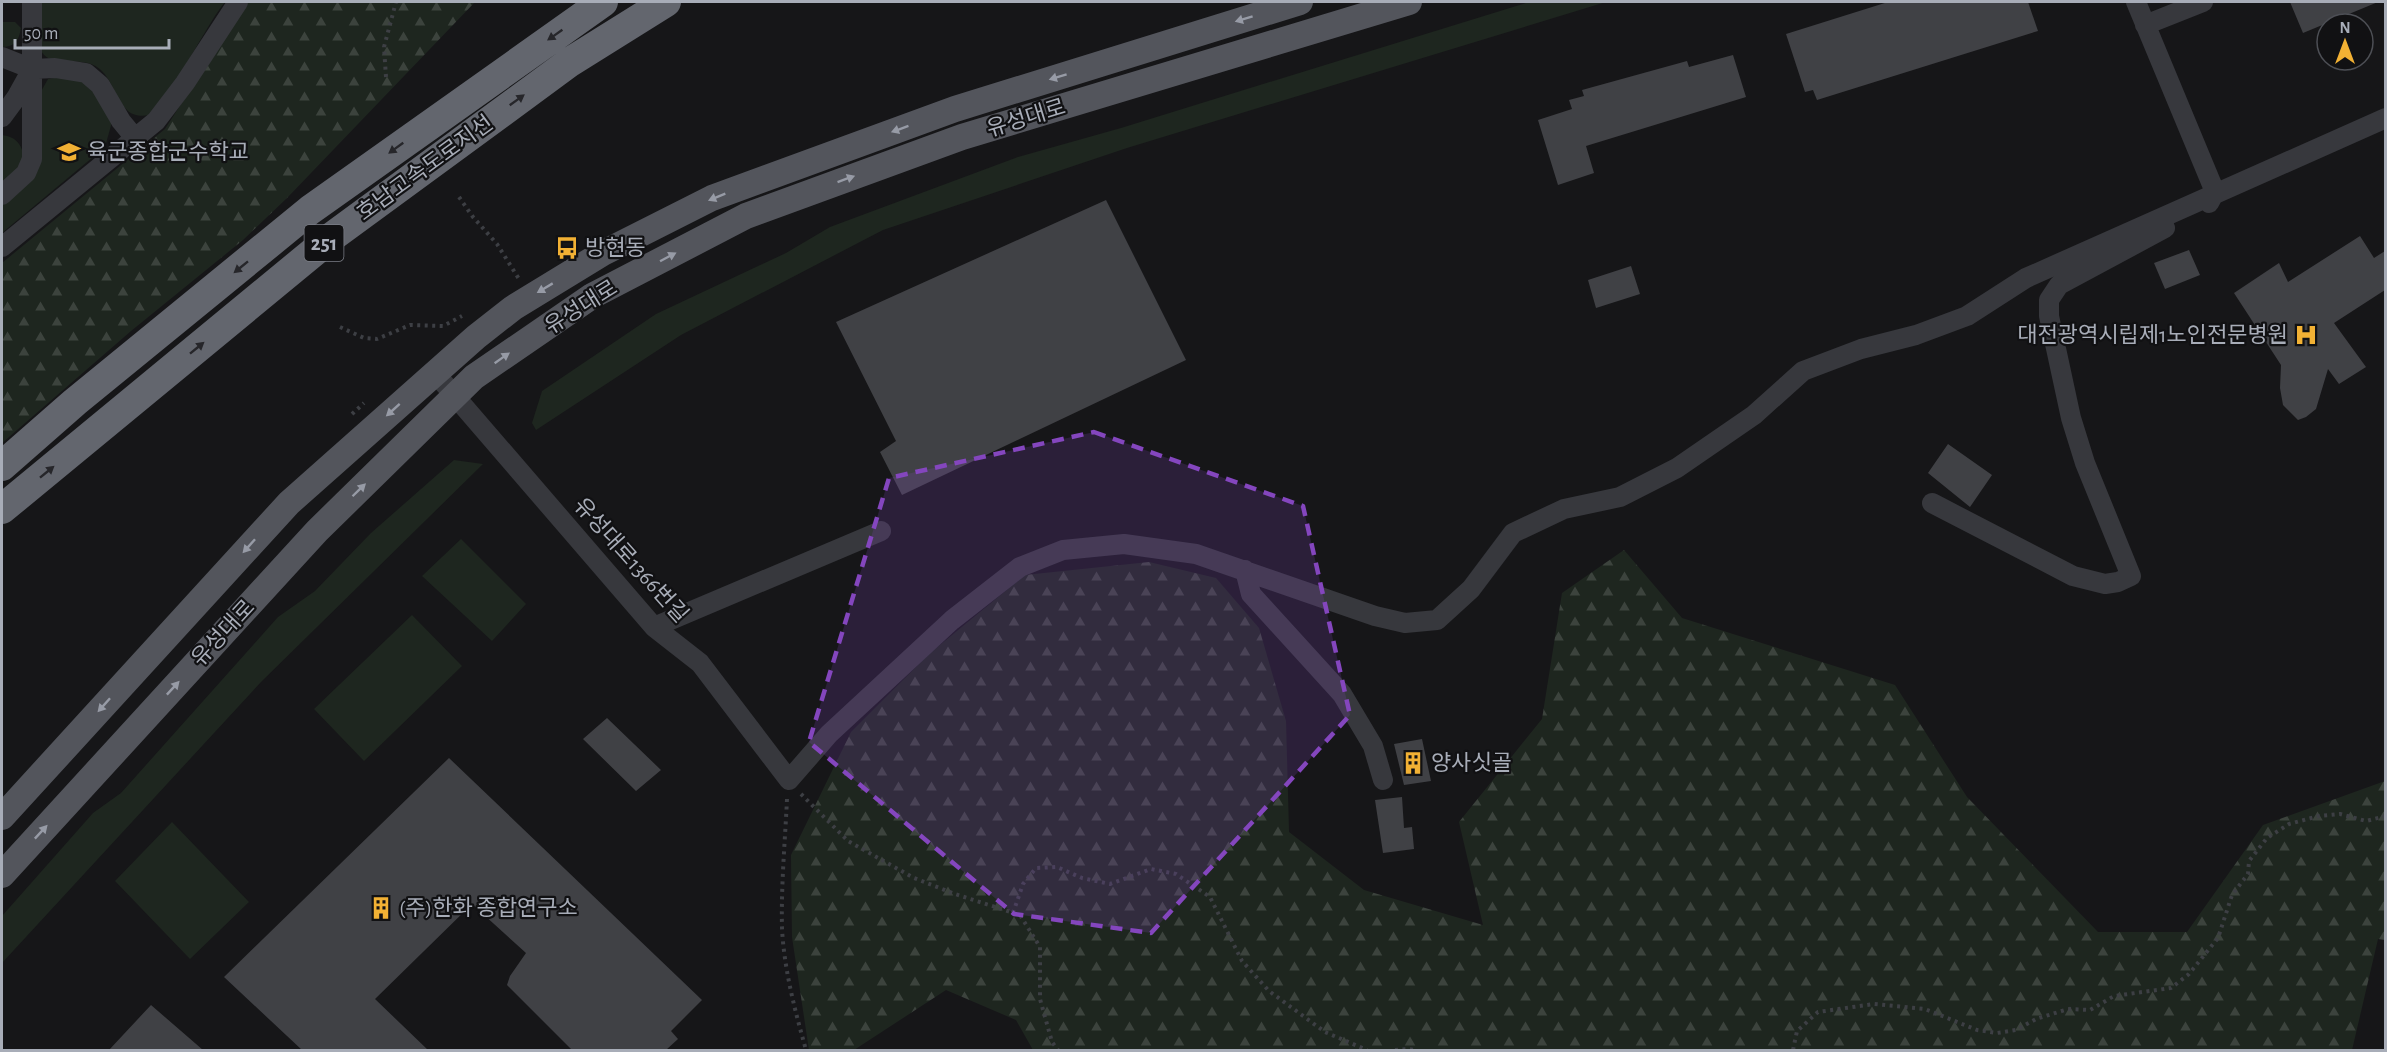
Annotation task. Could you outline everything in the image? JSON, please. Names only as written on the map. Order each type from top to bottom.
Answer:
[{"type":"highway","name":"호남고속도로지선","points":[[2,466],[75,402],[310,210],[603,2]]},
{"type":"highway","name":"호남고속도로지선","points":[[2,509],[333,236],[570,62],[666,2]]},
{"type":"main road","name":"유성대로","points":[[2,817],[289,503],[435,373],[513,308],[532,296],[603,253],[712,198],[954,109],[1300,2]]},
{"type":"main road","name":"유성대로","points":[[2,875],[317,531],[474,377],[592,296],[746,216],[962,137],[1409,2]]},
{"type":"street","points":[[2,195],[26,173],[32,159],[32,2]]},
{"type":"street","points":[[2,247],[156,121],[185,83],[238,2]]},
{"type":"street","points":[[2136,2],[2215,192]]},
{"type":"street","points":[[2145,25],[2203,2]]},
{"type":"street","points":[[2,57],[32,69],[55,68],[77,71],[93,78],[135,138]]},
{"type":"street","points":[[2,117],[16,98],[32,69]]},
{"type":"street","points":[[789,780],[829,734],[916,652],[952,620],[1020,567],[1063,550],[1124,544],[1196,554],[1375,616],[1405,623],[1437,620],[1471,589],[1513,533],[1564,510],[1620,497],[1677,468],[1754,415],[1803,371],[1861,349],[1916,335],[1966,316],[2026,278],[2385,118]]},
{"type":"street","points":[[2,127],[14,126],[32,133]]},
{"type":"street","points":[[1932,503],[2073,576],[2106,584],[2131,576],[2085,463],[2049,316],[2049,300],[2059,285],[2208,205],[2215,192]]},
{"type":"street","name":"유성대로1366번길","points":[[435,373],[654,627],[700,663],[789,780]]},
{"type":"street","points":[[654,627],[881,531]]},
{"type":"street","points":[[1245,570],[1251,594],[1342,694],[1373,746],[1383,780]]},
{"type":"path","points":[[386,77],[384,47],[396,2]]},
{"type":"path","points":[[459,197],[497,244],[532,296]]},
{"type":"path","points":[[340,327],[364,338],[377,339],[410,325],[443,326],[462,316]]},
{"type":"path","points":[[789,780],[848,841],[914,878],[1020,915],[1040,947],[1040,999],[1052,1042],[1058,1050]]},
{"type":"path","points":[[789,780],[782,930],[793,1000],[806,1050]]},
{"type":"path","points":[[1793,1050],[1797,1031],[1818,1012],[1874,1004],[1925,1009],[1977,1029],[1997,1033],[2016,1030],[2036,1019],[2068,1009],[2090,1010],[2114,996],[2171,988],[2189,974],[2218,938],[2232,895],[2248,874],[2249,861],[2267,838],[2289,824],[2319,816],[2340,814],[2366,821],[2385,816]]},
{"type":"path","points":[[1013,913],[1023,884],[1036,868],[1057,867],[1082,878],[1110,884],[1151,869],[1176,874],[1210,897],[1242,961],[1269,991],[1325,1032],[1367,1050]]},
{"type":"path","points":[[1395,1050],[1414,1050]]},
{"type":"highlighted area","points":[[1094,432],[1303,506],[1350,715],[1151,933],[1014,914],[809,742],[889,478]]},
{"type":"green space","points":[[38,2],[225,2],[166,97],[148,115],[143,116],[127,110],[107,77],[96,66],[83,62],[51,59],[45,55],[38,43]]},
{"type":"green space","points":[[247,2],[475,2],[287,198],[243,240],[131,331],[2,443],[2,263],[165,129]]},
{"type":"green space","points":[[1529,2],[1606,2],[1127,148],[883,230],[681,335],[536,430],[532,423],[542,391],[656,314],[786,253],[830,227],[1018,157],[1121,128]]},
{"type":"green space","points":[[2,22],[15,22],[21,28],[18,39],[10,46],[2,47]]},
{"type":"green space","points":[[60,77],[87,82],[112,122],[105,147],[2,233],[2,201],[34,174],[39,95],[48,79]]},
{"type":"green space","points":[[2,135],[17,142],[23,156],[19,168],[2,187]]},
{"type":"green space","points":[[454,460],[483,464],[261,682],[2,963],[2,916],[93,813],[121,793],[278,617],[315,591],[371,533]]},
{"type":"green space","points":[[461,539],[526,604],[492,641],[422,576]]},
{"type":"green space","points":[[1624,550],[1682,618],[1895,685],[1967,797],[2098,932],[2187,932],[2263,825],[2385,781],[2385,940],[2378,939],[2352,1050],[1033,1050],[1016,1020],[946,990],[854,1050],[809,1050],[792,937],[791,855],[851,732],[929,654],[1025,575],[1149,562],[1216,578],[1259,628],[1286,721],[1289,832],[1364,890],[1483,925],[1459,822],[1542,719],[1562,593]]},
{"type":"green space","points":[[412,615],[462,666],[364,761],[314,709]]},
{"type":"green space","points":[[172,822],[249,902],[190,959],[115,881]]},
{"type":"building","points":[[1888,2],[2028,2],[2038,31],[1817,100],[1813,90],[1805,92],[1786,34]]},
{"type":"building","points":[[2290,2],[2378,2],[2354,12],[2315,12],[2315,28],[2303,33]]},
{"type":"building","points":[[1733,55],[1746,97],[1586,146],[1594,173],[1558,185],[1538,120],[1572,109],[1569,100],[1584,96],[1582,90],[1687,61],[1689,67]]},
{"type":"building","points":[[1106,200],[1186,360],[902,495],[880,452],[896,441],[836,322]]},
{"type":"building","points":[[2360,236],[2374,258],[2385,251],[2385,290],[2334,323],[2366,367],[2339,384],[2328,369],[2316,409],[2298,420],[2283,405],[2280,388],[2281,365],[2234,293],[2279,263],[2288,282]]},
{"type":"building","points":[[2189,250],[2200,275],[2165,289],[2154,263]]},
{"type":"building","points":[[1631,266],[1640,294],[1596,308],[1588,280]]},
{"type":"building","points":[[1948,444],[1992,475],[1970,507],[1928,473]]},
{"type":"building","points":[[607,718],[661,770],[636,791],[583,739]]},
{"type":"building","name":"양사싯골","points":[[1422,739],[1431,781],[1404,785],[1394,744]]},
{"type":"building","name":"(주)한화 종합연구소","points":[[449,758],[702,1000],[671,1031],[678,1039],[666,1050],[572,1050],[507,985],[510,976],[526,953],[472,904],[375,999],[428,1050],[302,1050],[224,977]]},
{"type":"building","points":[[1402,797],[1404,828],[1412,827],[1414,849],[1383,853],[1375,800]]},
{"type":"building","points":[[151,1005],[203,1050],[109,1050]]},
{"type":"place","name":"육군종합군수학교","points":[[69,152]]},
{"type":"place","name":"방현동","points":[[567,248]]},
{"type":"place","name":"대전광역시립제1노인전문병원","points":[[2306,335]]},
{"type":"place","name":"양사싯골","points":[[1413,763]]},
{"type":"place","name":"(주)한화 종합연구소","points":[[381,908]]}]
